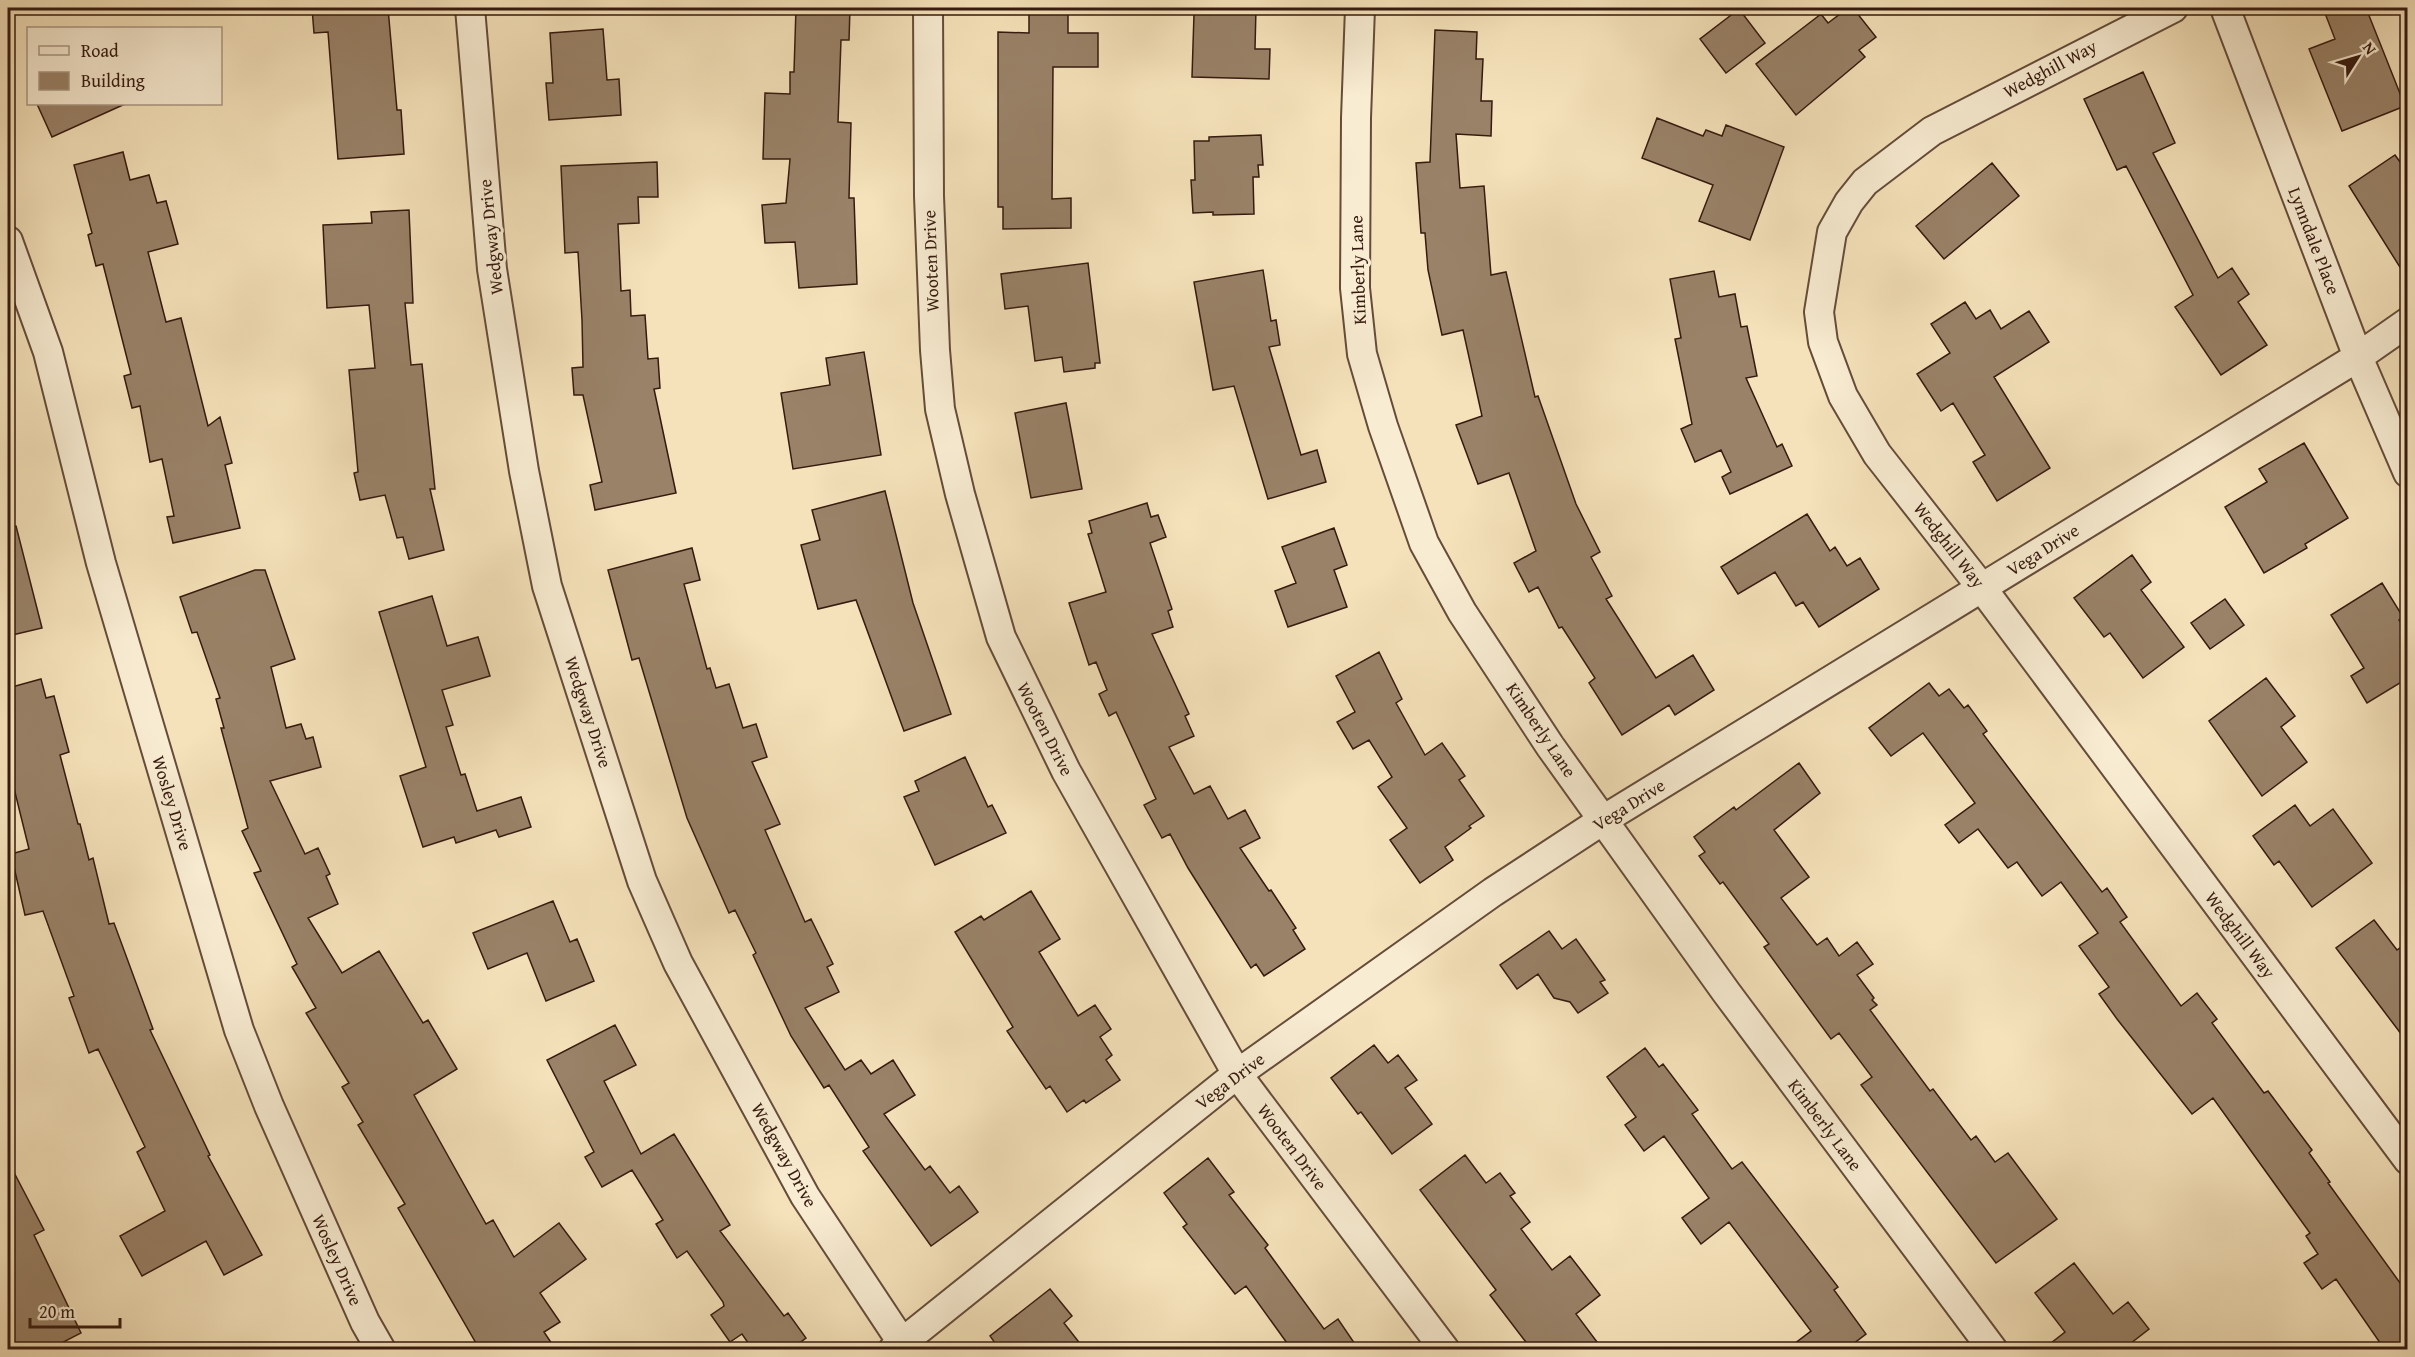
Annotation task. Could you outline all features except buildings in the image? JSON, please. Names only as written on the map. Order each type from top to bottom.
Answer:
[{"type":"street","name":"Wedgway Drive","points":[[470,8],[492,268],[524,471],[547,586],[634,858],[678,963],[805,1196],[901,1347]]},
{"type":"street","name":"Wooten Drive","points":[[928,8],[929,196],[934,350],[940,409],[960,494],[1001,637],[1066,771],[1237,1074],[1445,1350]]},
{"type":"street","name":"Kimberly Lane","points":[[1360,8],[1356,118],[1355,288],[1362,354],[1383,426],[1424,543],[1462,612],[1550,746],[1726,992],[1993,1350]]},
{"type":"street","name":"Wedghill Way","points":[[2173,8],[1932,131],[1865,182],[1849,202],[1832,231],[1819,312],[1823,342],[1843,396],[1877,454],[1982,588],[2408,1160]]},
{"type":"street","name":"Lynndale Place","points":[[2225,8],[2358,357],[2408,473]]},
{"type":"street","name":"Wosley Drive","points":[[8,242],[48,351],[101,563],[239,1030],[269,1106],[365,1322],[381,1350]]},
{"type":"street","name":"Vega Drive","points":[[901,1347],[1237,1074],[1493,892],[1603,820],[2358,357],[2408,322]]}]
